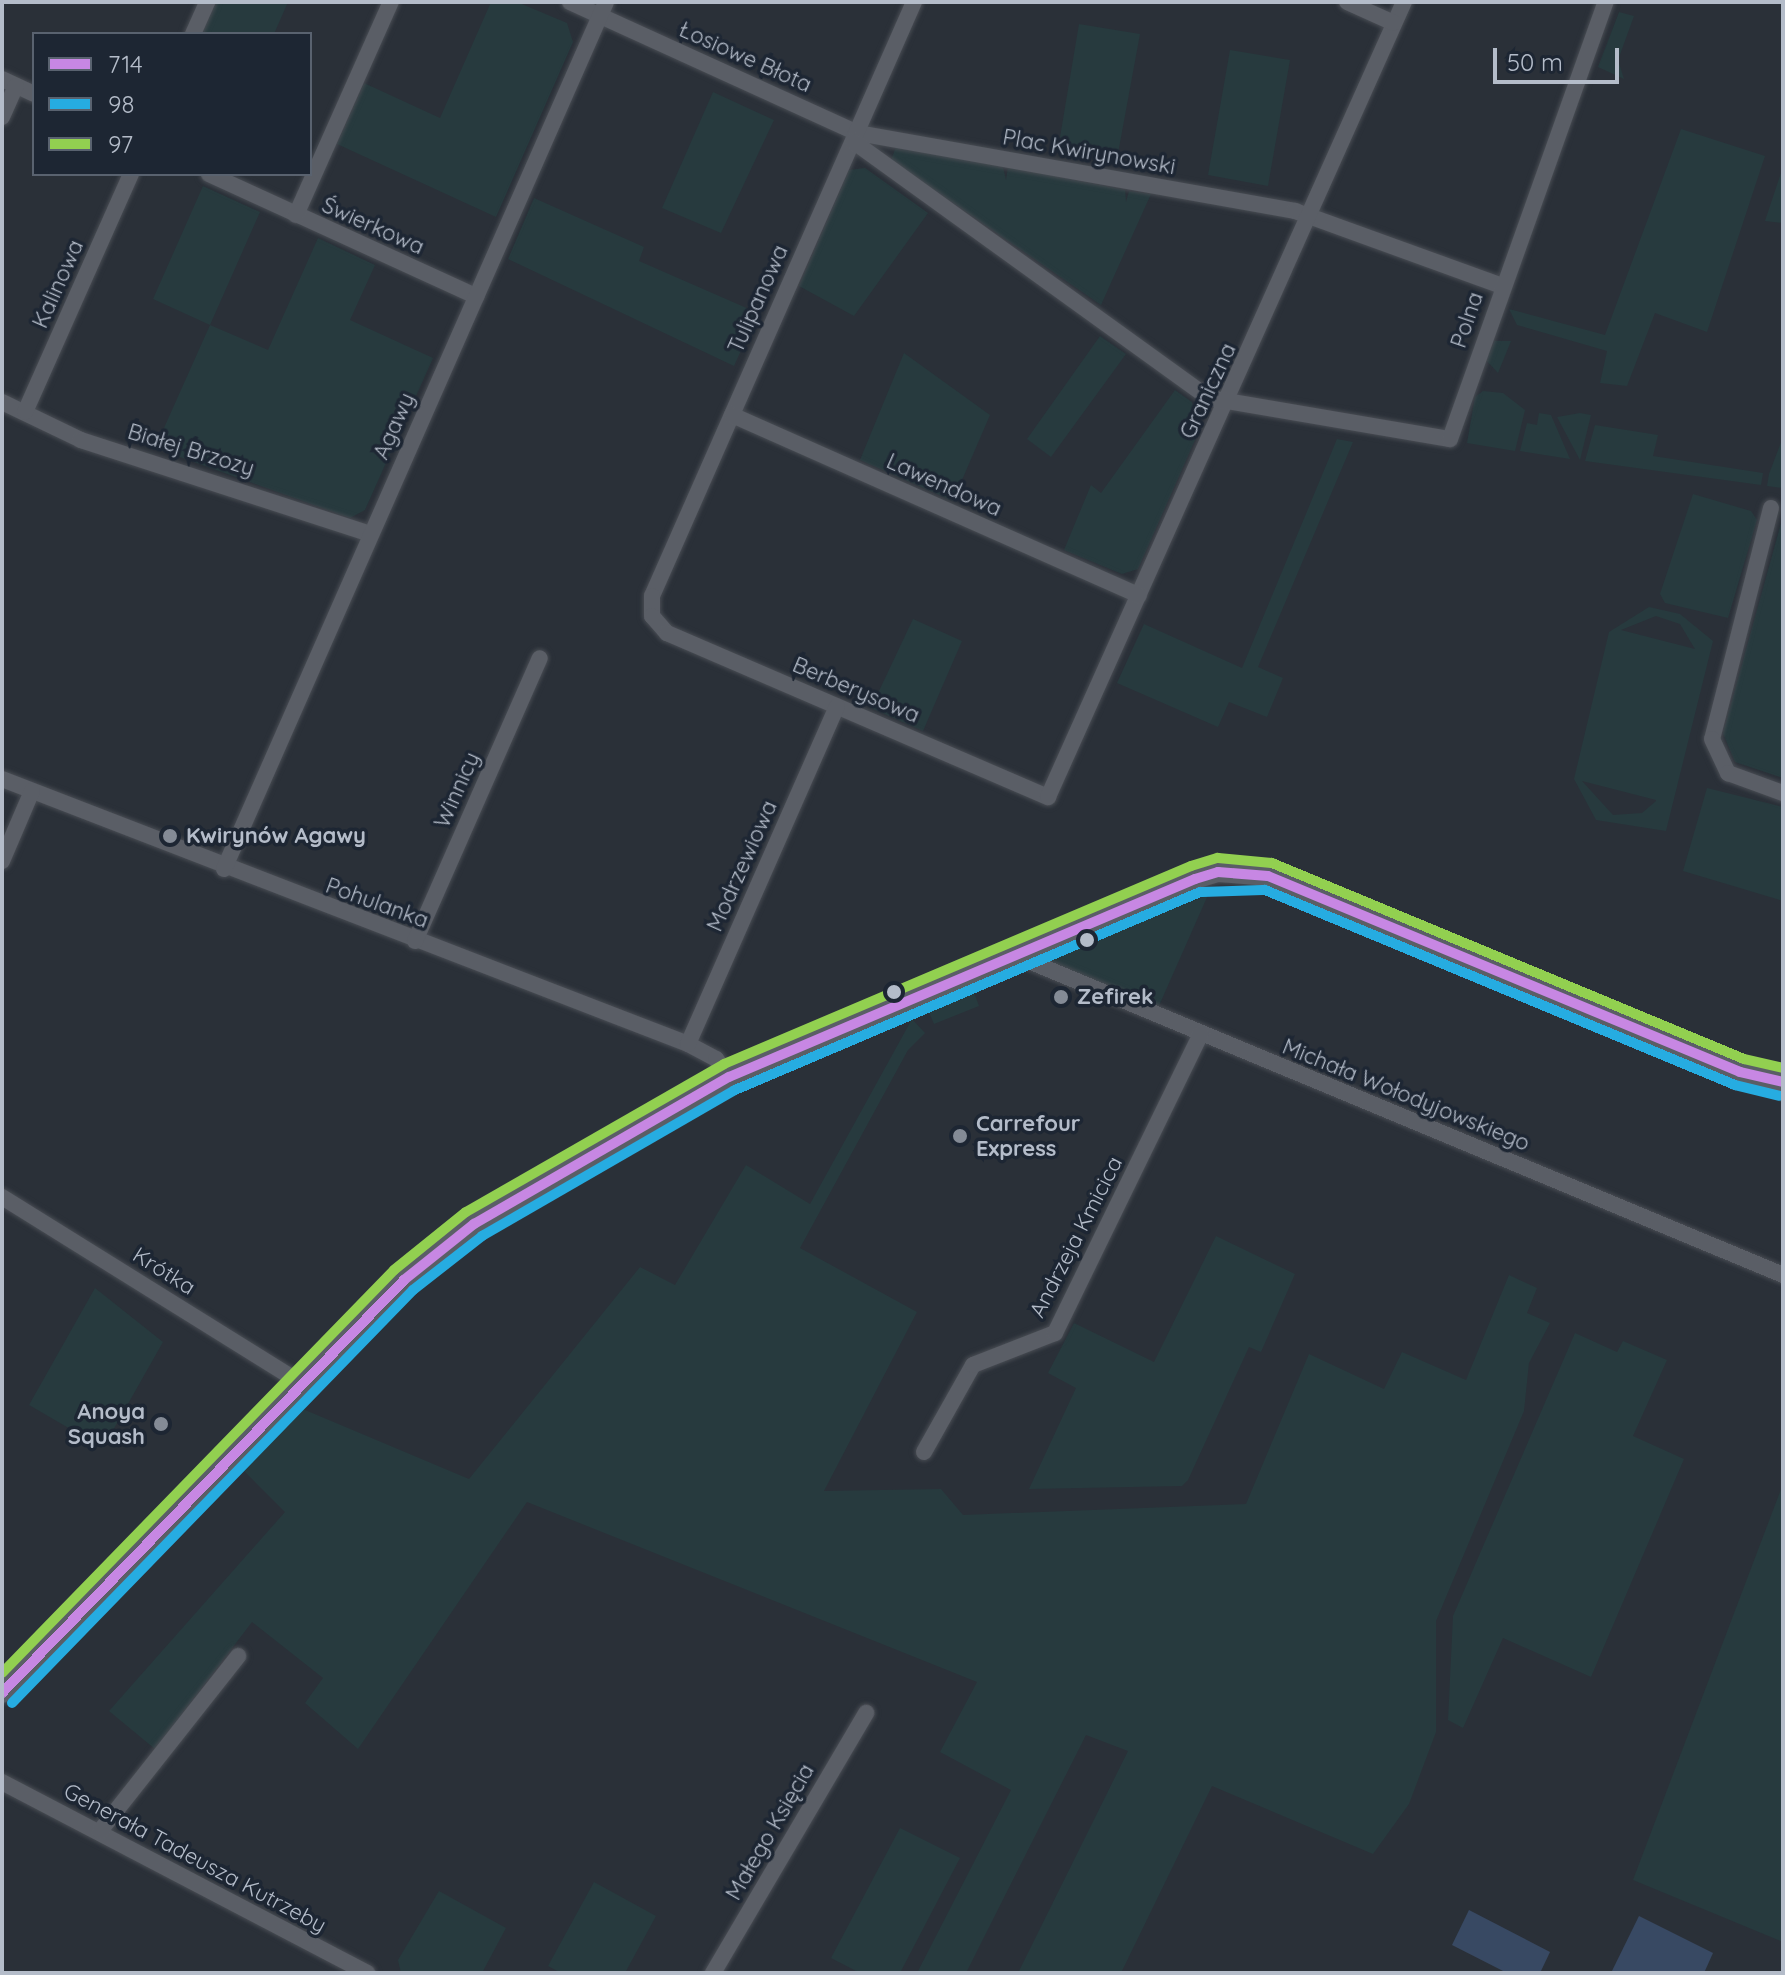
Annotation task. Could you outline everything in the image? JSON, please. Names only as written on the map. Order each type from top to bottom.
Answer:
[{"type":"street","points":[[194,32],[207,2]]},
{"type":"street","points":[[296,215],[391,2]]},
{"type":"street","name":"Łosiowe Błota","points":[[570,2],[603,9],[856,138]]},
{"type":"street","name":"Tulipanowa","points":[[652,616],[652,596],[914,2]]},
{"type":"street","points":[[1347,2],[1394,23]]},
{"type":"street","name":"Graniczna","points":[[1048,797],[1312,217],[1404,2]]},
{"type":"street","name":"Polna","points":[[1226,403],[1450,439],[1502,286],[1606,2]]},
{"type":"street","name":"Agawy","points":[[224,869],[603,9]]},
{"type":"street","points":[[2,117],[9,83],[32,93]]},
{"type":"street","points":[[856,138],[1209,398],[1226,403]]},
{"type":"street","name":"Plac Kwirynowski","points":[[856,138],[1312,217],[1502,286]]},
{"type":"street","name":"Kalinowa","points":[[25,412],[130,176]]},
{"type":"street","name":"Świerkowa","points":[[213,176],[476,296]]},
{"type":"street","name":"Białej Brzozy","points":[[2,402],[81,440],[370,534]]},
{"type":"street","name":"Lawendowa","points":[[732,415],[1139,595]]},
{"type":"street","points":[[1771,508],[1712,739],[1728,773],[1783,793]]},
{"type":"street","name":"Berberysowa","points":[[652,616],[667,633],[1048,797]]},
{"type":"street","name":"Winnicy","points":[[415,941],[540,658]]},
{"type":"street","name":"Modrzewiowa","points":[[688,1044],[837,706]]},
{"type":"street","name":"Pohulanka","points":[[2,779],[224,869],[688,1044],[716,1059],[729,1077]]},
{"type":"street","points":[[2,861],[32,791]]},
{"type":"street","points":[[2,1693],[404,1280],[474,1224],[729,1077],[1012,954],[1195,879],[1243,871],[1303,888],[1740,1072],[1783,1082]]},
{"type":"street","name":"Michała Wołodyjowskiego","points":[[1012,954],[1783,1275]]},
{"type":"street","name":"Andrzeja Kmicica","points":[[924,1452],[973,1365],[1055,1333],[1201,1034]]},
{"type":"street","name":"Krótka","points":[[2,1197],[302,1384]]},
{"type":"street","points":[[100,1831],[238,1656]]},
{"type":"street","name":"Małego Księcia","points":[[713,1973],[866,1713]]},
{"type":"street","name":"Generała Tadeusza Kutrzeby","points":[[2,1782],[367,1973]]},
{"type":"green space","points":[[216,2],[288,2],[275,32],[203,32]]},
{"type":"green space","points":[[491,2],[517,2],[567,23],[573,42],[496,217],[337,144],[364,83],[440,118]]},
{"type":"green space","points":[[1619,12],[1634,16],[1618,60],[1624,79],[1598,67]]},
{"type":"green space","points":[[1079,24],[1140,34],[1117,159],[1058,149]]},
{"type":"green space","points":[[1230,50],[1290,60],[1268,186],[1208,175]]},
{"type":"green space","points":[[713,92],[774,120],[721,233],[662,208]]},
{"type":"green space","points":[[1681,129],[1765,156],[1707,332],[1655,313],[1627,386],[1600,383],[1607,351],[1517,325],[1509,309],[1605,335]]},
{"type":"green space","points":[[896,147],[1003,167],[1006,180],[1008,167],[1125,190],[1126,202],[1129,191],[1151,194],[1101,305],[891,160]]},
{"type":"green space","points":[[1783,167],[1783,223],[1765,221]]},
{"type":"green space","points":[[865,168],[928,213],[854,316],[799,286],[849,170]]},
{"type":"green space","points":[[203,186],[260,212],[210,325],[153,299]]},
{"type":"green space","points":[[534,198],[644,247],[639,261],[758,313],[734,366],[508,259]]},
{"type":"green space","points":[[318,238],[375,265],[350,320],[433,358],[365,510],[350,518],[155,448],[210,325],[268,350]]},
{"type":"green space","points":[[1100,336],[1126,354],[1051,457],[1027,439]]},
{"type":"green space","points":[[1494,341],[1511,341],[1498,373],[1486,360]]},
{"type":"green space","points":[[904,353],[990,415],[953,501],[860,460]]},
{"type":"green space","points":[[1175,390],[1192,402],[1199,431],[1138,569],[1122,574],[1064,550],[1091,485],[1101,493]]},
{"type":"green space","points":[[1483,391],[1503,393],[1525,410],[1515,451],[1467,443],[1475,397]]},
{"type":"green space","points":[[1539,413],[1551,415],[1570,459],[1520,451],[1527,423],[1537,425]]},
{"type":"green space","points":[[1580,413],[1591,415],[1580,460],[1557,417]]},
{"type":"green space","points":[[1595,425],[1658,435],[1653,456],[1763,473],[1761,485],[1585,461]]},
{"type":"green space","points":[[1783,437],[1783,488],[1767,486],[1769,474]]},
{"type":"green space","points":[[1337,439],[1353,442],[1258,667],[1283,678],[1267,717],[1229,702],[1218,727],[1117,683],[1144,624],[1242,668]]},
{"type":"green space","points":[[1693,494],[1751,511],[1757,520],[1728,618],[1665,603],[1660,594]]},
{"type":"green space","points":[[1783,516],[1783,778],[1735,762],[1723,733]]},
{"type":"green space","points":[[1649,607],[1680,614],[1713,641],[1666,831],[1596,820],[1574,779],[1609,632]],"holes":[[[1656,616],[1680,624],[1695,649],[1621,630]],[[1582,781],[1656,800],[1656,801],[1642,813],[1613,815]]]},
{"type":"green space","points":[[913,619],[962,641],[923,731],[871,708]]},
{"type":"green space","points":[[1707,788],[1783,807],[1783,901],[1683,871]]},
{"type":"green space","points":[[1208,895],[1158,1008],[1049,963],[1047,958]]},
{"type":"green space","points":[[973,990],[979,1006],[934,1024],[927,1008]]},
{"type":"green space","points":[[912,1019],[925,1033],[908,1050],[800,1248],[917,1312],[824,1491],[941,1489],[963,1515],[1246,1504],[1309,1354],[1384,1389],[1402,1352],[1466,1380],[1509,1275],[1537,1288],[1527,1313],[1550,1323],[1529,1363],[1524,1411],[1436,1621],[1436,1732],[1409,1804],[1373,1854],[1212,1786],[1121,1973],[1018,1973],[1128,1751],[1086,1735],[966,1973],[917,1973],[1011,1790],[940,1752],[977,1682],[527,1502],[358,1749],[305,1703],[323,1678],[252,1622],[155,1749],[109,1711],[285,1512],[244,1471],[298,1407],[469,1479],[640,1267],[675,1285],[746,1165],[810,1204]]},
{"type":"green space","points":[[1216,1236],[1295,1274],[1261,1352],[1249,1347],[1188,1480],[1182,1486],[1029,1489],[1076,1388],[1048,1373],[1074,1323],[1154,1362]]},
{"type":"green space","points":[[95,1288],[163,1342],[103,1448],[29,1405]]},
{"type":"green space","points":[[1575,1333],[1617,1352],[1623,1341],[1667,1360],[1633,1436],[1684,1459],[1591,1677],[1503,1638],[1463,1728],[1448,1720],[1453,1616]]},
{"type":"green space","points":[[1783,1484],[1783,1942],[1633,1880]]},
{"type":"green space","points":[[900,1828],[960,1858],[900,1973],[860,1973],[831,1958]]},
{"type":"green space","points":[[594,1882],[656,1916],[625,1973],[561,1973],[548,1966]]},
{"type":"green space","points":[[439,1891],[506,1928],[482,1973],[401,1973],[398,1960]]},
{"type":"water","points":[[1469,1910],[1550,1952],[1540,1973],[1507,1973],[1452,1945]]},
{"type":"water","points":[[1639,1916],[1713,1953],[1704,1973],[1611,1973]]},
{"type":"transit line","name":"97","points":[[2,1673],[394,1270],[466,1212],[724,1064],[1191,866],[1218,858],[1272,863],[1744,1059],[1783,1068]]},
{"type":"transit line","name":"714","points":[[2,1693],[404,1280],[474,1224],[729,1077],[1195,879],[1218,872],[1268,876],[1740,1072],[1783,1082]]},
{"type":"transit line","name":"98","points":[[12,1703],[413,1290],[482,1236],[735,1090],[1200,892],[1265,890],[1735,1085],[1780,1096]]},
{"type":"place","name":"Kwirynów Agawy","points":[[170,836]]},
{"type":"place","name":"Zefirek","points":[[1061,997]]},
{"type":"place","name":"Carrefour Express","points":[[960,1136]]},
{"type":"place","name":"Anoya Squash","points":[[161,1424]]}]
